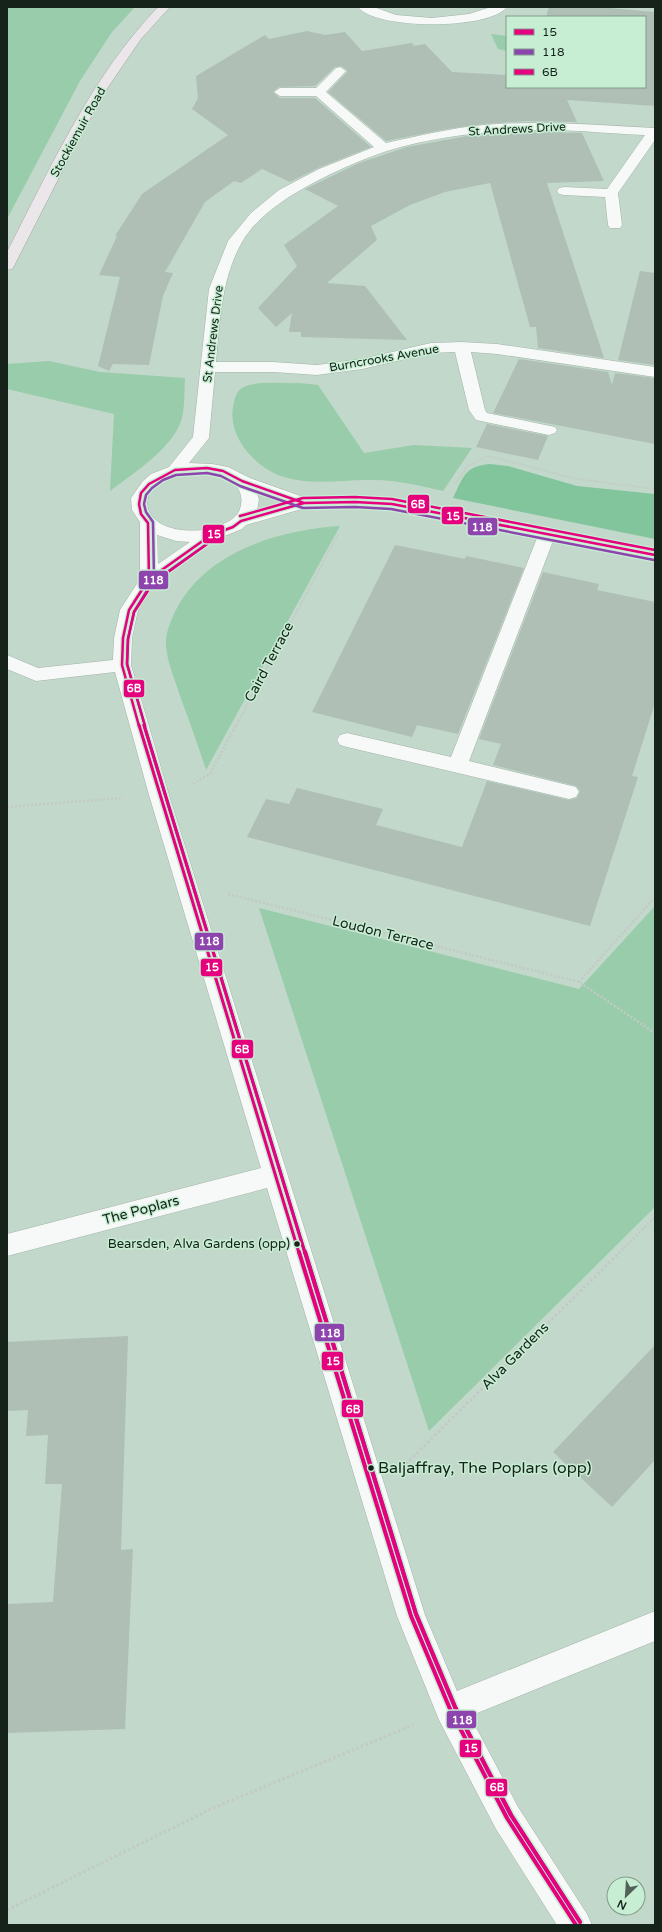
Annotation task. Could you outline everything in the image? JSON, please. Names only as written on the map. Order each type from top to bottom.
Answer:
[{"type":"main road","name":"Stockiemuir Road","points":[[7,266],[104,84],[138,36],[164,7]]},
{"type":"street","points":[[364,7],[372,11],[401,19],[433,22],[465,19],[501,7]]},
{"type":"street","points":[[319,92],[340,71]]},
{"type":"street","points":[[280,92],[319,92],[383,148]]},
{"type":"street","name":"St Andrews Drive","points":[[201,438],[216,289],[235,241],[256,216],[284,193],[324,172],[383,148],[431,136],[484,128],[549,126],[654,132]]},
{"type":"street","name":"St Andrews Drive","points":[[612,193],[654,132]]},
{"type":"street","points":[[564,191],[612,193],[614,225]]},
{"type":"street","points":[[462,347],[477,410],[482,417],[549,430]]},
{"type":"street","name":"Burncrooks Avenue","points":[[208,367],[273,367],[318,370],[362,364],[431,348],[462,347],[497,348],[655,372]]},
{"type":"street","points":[[175,470],[201,438],[222,471]]},
{"type":"street","points":[[242,481],[251,496],[251,505],[248,513],[241,521],[228,530],[211,535],[182,536],[158,530],[148,523],[141,514],[139,504],[141,493],[149,484],[161,476],[175,470],[191,468],[222,471],[242,481],[304,504]]},
{"type":"street","points":[[241,521],[304,504],[355,502],[392,504],[655,555]]},
{"type":"street","points":[[148,523],[149,579]]},
{"type":"street","points":[[458,765],[547,533]]},
{"type":"street","points":[[211,535],[149,579],[129,610],[123,638],[122,665],[159,795],[411,1616],[450,1709],[507,1818],[576,1925]]},
{"type":"street","points":[[7,661],[36,675],[122,665]]},
{"type":"street","points":[[347,740],[569,792]]},
{"type":"street","name":"The Poplars","points":[[7,1245],[276,1174]]},
{"type":"street","points":[[450,1709],[655,1626]]},
{"type":"path","points":[[438,513],[462,472],[474,461],[488,456],[577,479],[655,489]]},
{"type":"path","name":"Caird Terrace","points":[[7,807],[159,795],[195,784],[210,774],[355,502]]},
{"type":"path","name":"Loudon Terrace","points":[[187,884],[579,982],[655,1033]]},
{"type":"path","points":[[579,982],[655,897]]},
{"type":"path","name":"Alva Gardens","points":[[375,1495],[655,1217]]},
{"type":"path","points":[[7,1910],[213,1808],[450,1709]]},
{"type":"green space","points":[[7,7],[135,7],[112,32],[80,81],[7,219]]},
{"type":"green space","points":[[491,34],[506,36],[506,51],[498,49]]},
{"type":"green space","points":[[49,361],[100,372],[185,378],[183,413],[178,429],[162,450],[110,491],[114,414],[7,389],[7,364]]},
{"type":"green space","points":[[299,383],[318,385],[364,453],[414,445],[472,448],[443,491],[383,480],[317,482],[295,480],[273,473],[253,458],[238,438],[232,415],[236,396],[242,388],[254,384]]},
{"type":"green space","points":[[490,464],[508,466],[577,486],[655,494],[655,539],[453,498],[462,479],[470,470],[481,465]]},
{"type":"green space","points":[[340,526],[206,770],[173,676],[167,654],[166,640],[168,631],[178,606],[192,587],[208,570],[248,546],[294,532]]},
{"type":"green space","points":[[655,906],[655,1207],[429,1431],[259,908],[579,989]]},
{"type":"building","points":[[549,7],[597,7],[655,12],[655,106],[567,100],[577,122],[527,121],[484,124],[447,129],[386,141],[328,92],[347,72],[347,70],[341,66],[335,67],[315,86],[279,87],[273,92],[280,98],[315,98],[371,147],[318,168],[290,182],[262,169],[241,183],[234,181],[205,202],[165,272],[173,273],[163,296],[149,365],[113,364],[109,371],[98,366],[120,277],[99,275],[117,236],[115,236],[142,194],[228,135],[192,109],[198,98],[196,76],[265,35],[269,39],[307,31],[325,35],[345,32],[362,51],[412,43],[414,46],[425,44],[452,72],[506,75],[506,88],[646,88],[646,16],[546,16]]},
{"type":"building","points":[[549,132],[582,133],[604,181],[547,183],[604,358],[538,348],[536,327],[530,327],[490,183],[445,192],[410,205],[371,226],[377,240],[327,283],[365,286],[407,340],[301,337],[301,332],[289,332],[292,313],[276,327],[258,308],[297,266],[284,245],[338,206],[305,189],[359,163],[407,147],[467,136]]},
{"type":"building","points":[[640,271],[655,273],[655,365],[618,360]]},
{"type":"building","points":[[519,359],[608,372],[612,385],[615,373],[655,378],[655,444],[493,413]]},
{"type":"building","points":[[487,424],[548,436],[538,460],[476,447]]},
{"type":"building","points":[[395,545],[465,559],[466,556],[524,568],[458,734],[417,725],[412,737],[312,712]]},
{"type":"building","points":[[543,572],[599,584],[597,590],[655,602],[655,703],[632,776],[638,777],[590,926],[247,837],[266,799],[289,804],[297,788],[383,809],[376,825],[462,847],[487,781],[569,800],[577,798],[580,791],[576,786],[493,765],[501,744],[479,739]]},
{"type":"building","points":[[128,1336],[121,1550],[133,1549],[125,1729],[7,1733],[7,1604],[53,1602],[62,1484],[45,1484],[48,1435],[26,1436],[28,1410],[7,1411],[7,1342]]},
{"type":"building","points":[[655,1345],[655,1460],[612,1507],[553,1452]]},
{"type":"transit line","name":"15","points":[[576,1925],[507,1818],[450,1709],[411,1616],[159,795],[122,665],[123,638],[129,610],[149,579],[148,523],[141,514],[139,504],[141,493],[149,484],[175,470],[207,468],[223,471],[242,481],[304,503],[355,502],[392,504],[655,555]]},
{"type":"transit line","name":"118","points":[[580,1922],[511,1815],[455,1707],[416,1614],[164,794],[127,664],[128,639],[134,612],[154,579],[153,522],[146,512],[144,504],[146,495],[152,488],[163,480],[176,475],[207,473],[221,476],[240,486],[303,508],[355,507],[391,509],[654,560]]},
{"type":"transit line","name":"6B","points":[[240,516],[303,498],[355,497],[392,499],[655,550]]},
{"type":"transit line","name":"15","points":[[134,602],[149,579],[211,535],[233,527],[241,521],[304,503],[314,503]]},
{"type":"transit line","name":"118","points":[[138,606],[153,582],[214,539]]},
{"type":"transit line","name":"6B","points":[[214,539],[153,583],[134,612],[128,639],[127,664],[164,794],[416,1614],[455,1707],[511,1815],[580,1922]]},
{"type":"place","name":"Bearsden, Alva Gardens (opp)","points":[[297,1244]]},
{"type":"place","name":"Baljaffray, The Poplars (opp)","points":[[371,1468]]}]
